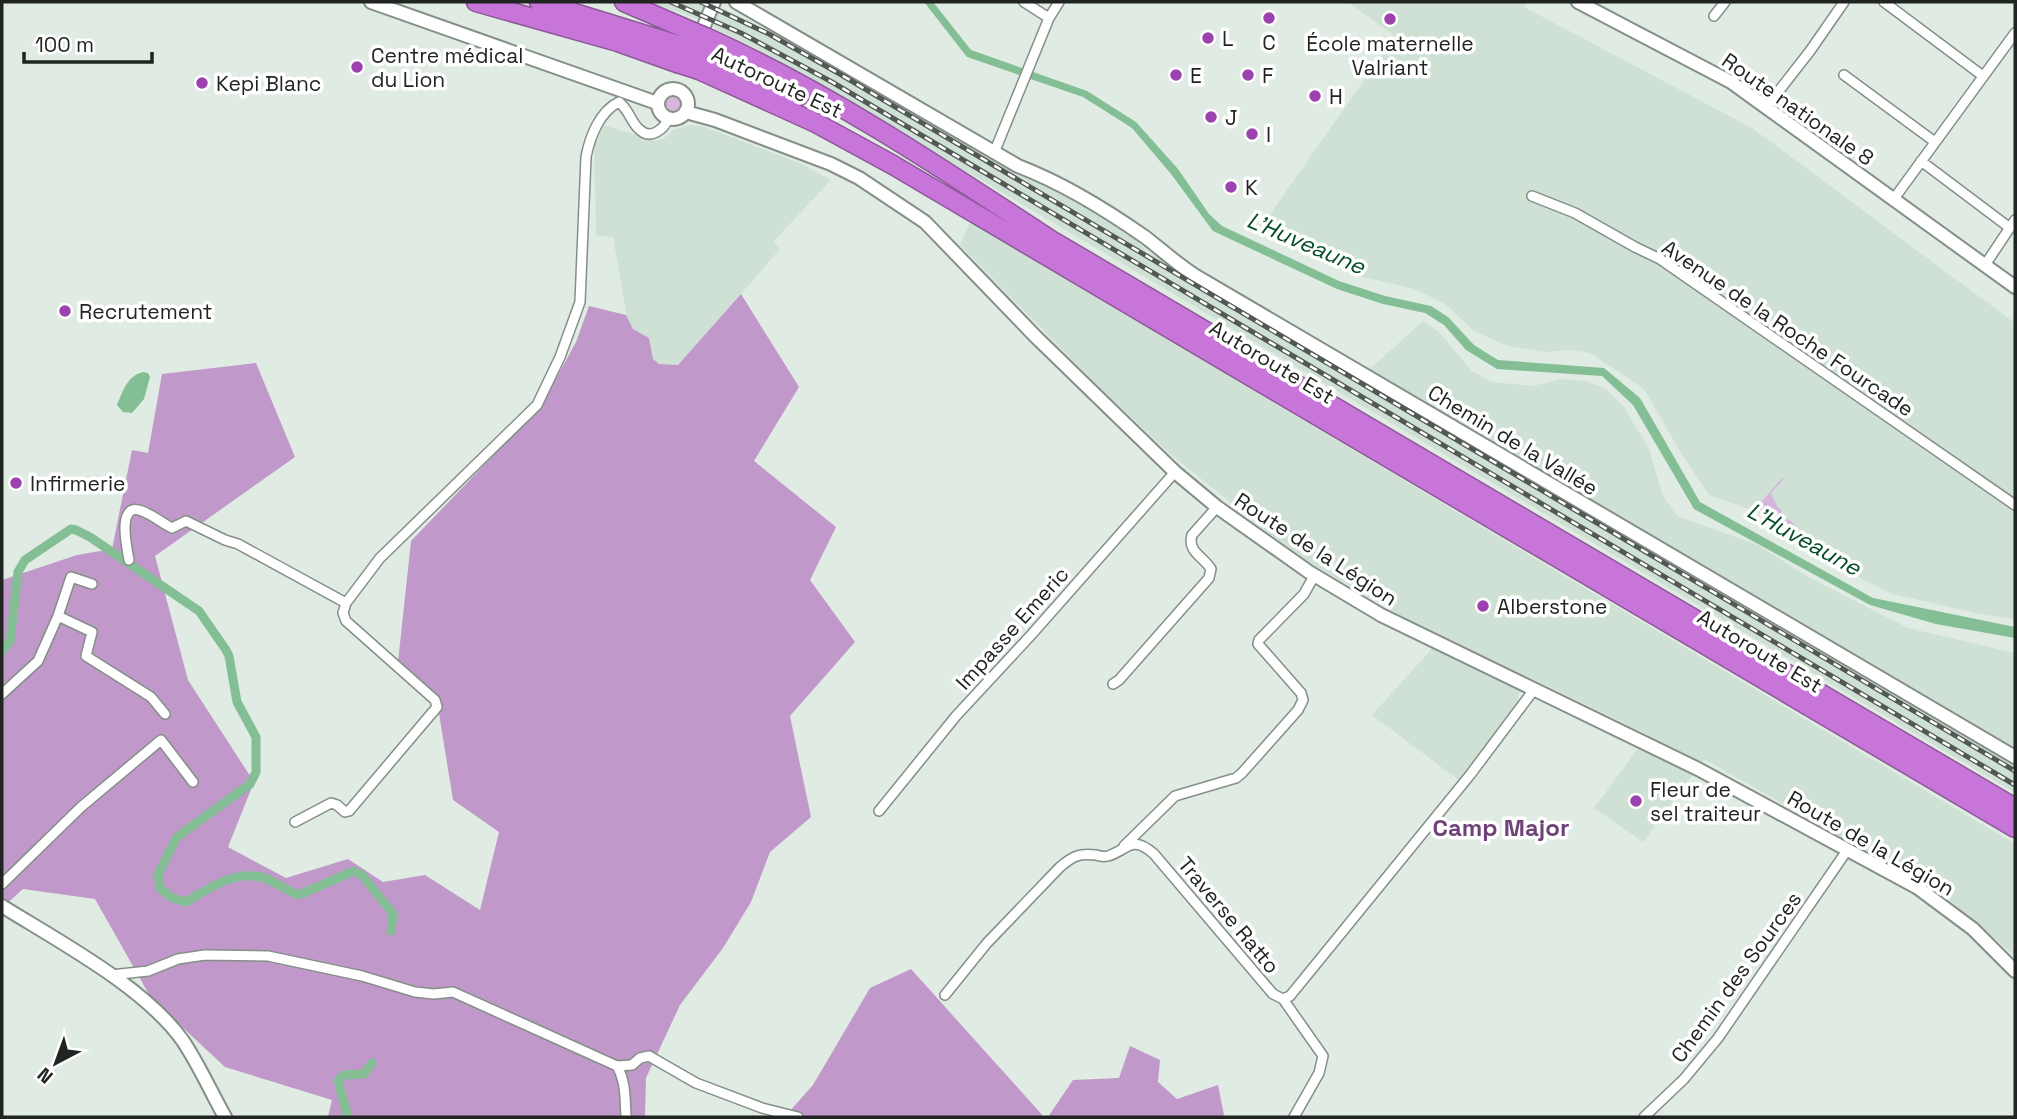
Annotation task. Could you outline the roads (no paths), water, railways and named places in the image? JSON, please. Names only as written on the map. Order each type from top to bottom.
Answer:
[{"type":"highway","name":"Autoroute Est","points":[[476,2],[618,42],[744,54],[943,168],[1051,240],[2015,808]]},
{"type":"highway","points":[[484,2],[544,20]]},
{"type":"highway","points":[[538,2],[694,50]]},
{"type":"highway","name":"Autoroute Est","points":[[624,2],[773,102],[894,165],[2015,828]]},
{"type":"main road","points":[[371,2],[657,103]]},
{"type":"main road","points":[[677,89],[713,2]]},
{"type":"main road","name":"Chemin de la Vallée","points":[[737,2],[752,7],[994,153],[1096,205],[1196,276],[2015,757]]},
{"type":"main road","name":"Route nationale 8","points":[[1578,2],[1731,82],[1985,265]]},
{"type":"main road","points":[[657,103],[664,92],[677,89]]},
{"type":"main road","points":[[657,103],[661,115],[668,119],[679,119],[686,112],[688,103],[687,97],[677,89]]},
{"type":"main road","name":"Route de la Légion","points":[[686,112],[821,160],[859,178],[915,214],[1175,472],[1217,507],[1314,576],[1381,615],[1698,769],[1918,888],[1957,916],[2015,971]]},
{"type":"main road","points":[[1985,265],[2015,287]]},
{"type":"main road","points":[[1985,265],[2015,298]]},
{"type":"main road","points":[[2,906],[111,975],[156,1012],[183,1042],[225,1117]]},
{"type":"street","points":[[1024,2],[1049,18]]},
{"type":"street","points":[[994,153],[1049,18],[1059,2]]},
{"type":"street","points":[[1714,16],[1725,2]]},
{"type":"street","points":[[1767,106],[1844,2]]},
{"type":"street","points":[[1884,2],[1983,76]]},
{"type":"street","points":[[1892,200],[2015,33]]},
{"type":"street","points":[[1844,75],[1935,142]]},
{"type":"street","points":[[295,822],[331,803],[337,804],[345,812],[349,811],[437,707],[435,700],[346,621],[343,613],[346,603],[380,558],[537,405],[560,357],[580,302],[586,157],[589,143],[609,106],[619,102],[628,109],[639,130],[646,134],[657,133],[668,119]]},
{"type":"street","points":[[1921,161],[2013,224],[1985,265]]},
{"type":"street","name":"Avenue de la Roche Fourcade","points":[[1532,196],[1575,213],[1660,259],[2015,505]]},
{"type":"street","name":"Impasse Emeric","points":[[879,811],[956,716],[1175,472]]},
{"type":"street","points":[[1113,684],[1209,578],[1211,569],[1192,549],[1191,540],[1217,507]]},
{"type":"street","points":[[129,560],[124,530],[127,516],[132,510],[140,510],[172,528],[186,521],[238,544],[346,603]]},
{"type":"street","points":[[945,995],[988,943],[1060,867],[1077,854],[1108,856],[1124,846],[1175,796],[1236,778],[1298,710],[1303,700],[1301,692],[1258,645],[1259,640],[1304,594],[1314,576]]},
{"type":"street","points":[[2,694],[38,661],[58,616],[71,577],[92,584]]},
{"type":"street","points":[[58,616],[92,632],[86,656],[151,697],[165,714]]},
{"type":"street","name":"Traverse Ratto","points":[[1124,846],[1140,845],[1154,854],[1273,994],[1283,999],[1290,996],[1470,775],[1533,691]]},
{"type":"street","points":[[2,884],[81,807],[161,740],[193,782]]},
{"type":"street","name":"Chemin des Sources","points":[[1644,1117],[1684,1079],[1717,1038],[1848,849]]},
{"type":"street","points":[[111,975],[148,971],[178,959],[192,957],[268,956],[362,976],[415,992],[453,992],[617,1066],[632,1065],[640,1058],[649,1056],[696,1083],[762,1108],[799,1117]]},
{"type":"street","points":[[1283,999],[1323,1056],[1319,1073],[1294,1117]]},
{"type":"street","points":[[617,1066],[623,1076],[626,1117]]},
{"type":"waterway","points":[[2,651],[10,641],[18,572],[25,560],[71,529],[90,537],[199,611],[229,656],[237,702],[256,737],[256,772],[250,784],[177,837],[158,874],[160,888],[172,898],[186,902],[223,881],[254,876],[265,878],[295,894],[301,894],[354,871],[362,875],[393,914],[391,931]]},
{"type":"waterway","points":[[348,1117],[338,1081],[343,1075],[364,1074],[372,1063]]},
{"type":"railway","points":[[671,2],[741,33],[832,82],[2015,785]]},
{"type":"railway","points":[[701,2],[769,34],[838,73],[2015,771]]},
{"type":"place","name":"C","points":[[1269,18]]},
{"type":"place","name":"École maternelle Valriant","points":[[1390,19]]},
{"type":"place","name":"L","points":[[1208,38]]},
{"type":"place","name":"Centre médical du Lion","points":[[357,67]]},
{"type":"place","name":"E","points":[[1176,75]]},
{"type":"place","name":"F","points":[[1248,75]]},
{"type":"place","name":"Kepi Blanc","points":[[202,83]]},
{"type":"place","name":"H","points":[[1315,96]]},
{"type":"place","name":"J","points":[[1211,117]]},
{"type":"place","name":"I","points":[[1252,134]]},
{"type":"place","name":"K","points":[[1231,187]]},
{"type":"place","name":"Recrutement","points":[[65,311]]},
{"type":"place","name":"Infirmerie","points":[[16,483]]},
{"type":"place","name":"Alberstone","points":[[1483,606]]},
{"type":"place","name":"Fleur de sel traiteur","points":[[1636,801]]},
{"type":"district","name":"Camp Major","points":[[1501,827]]},
{"type":"water label","name":"L'Huveaune","points":[[1306,243]]},
{"type":"water label","name":"L'Huveaune","points":[[1804,539]]}]
